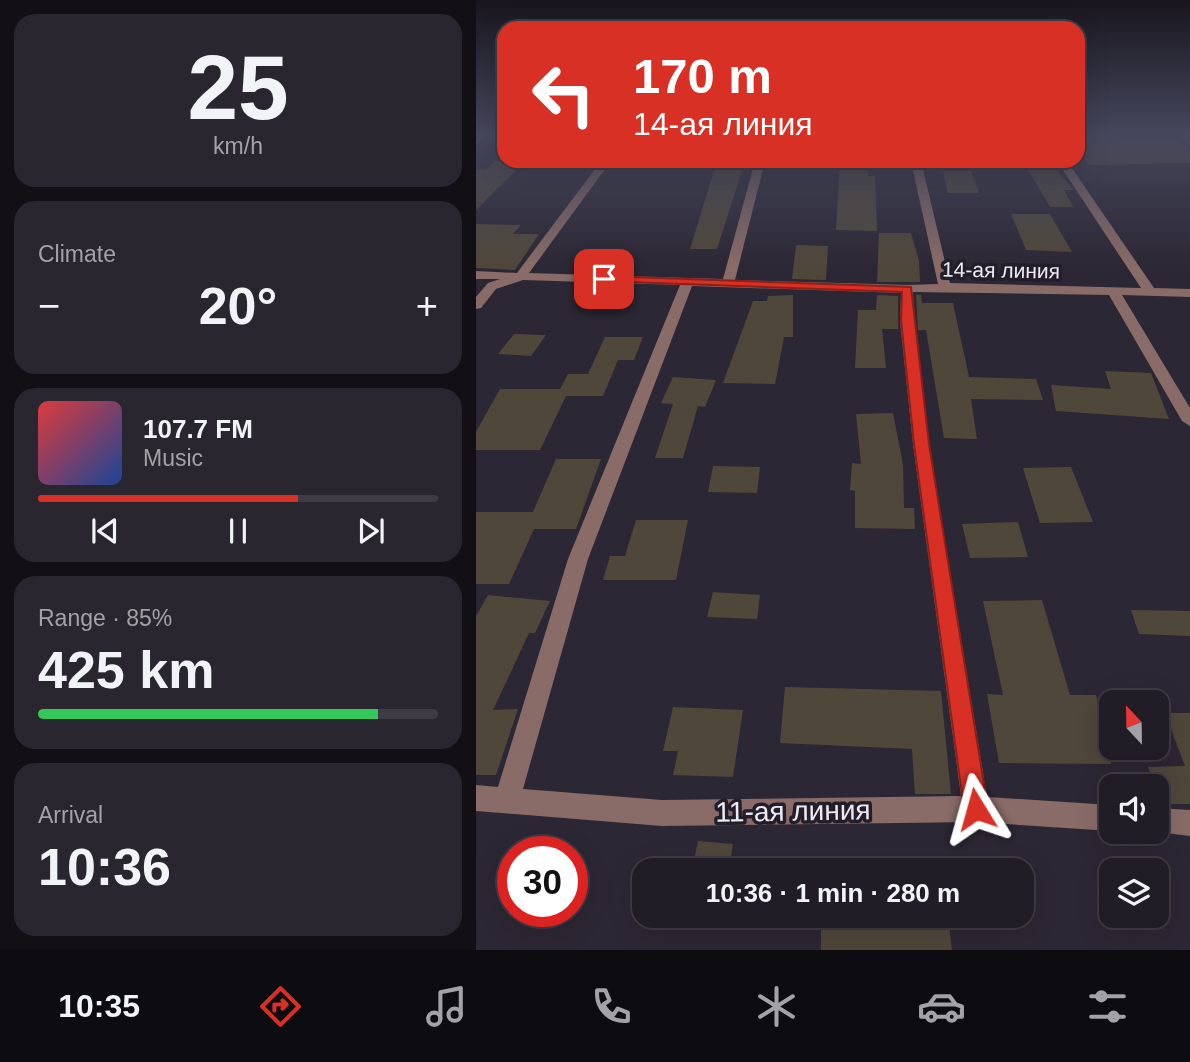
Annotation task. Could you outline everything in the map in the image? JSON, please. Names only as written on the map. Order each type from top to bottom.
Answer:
[{"type":"street","points":[[476,305],[492,286],[520,277],[592,179]]},
{"type":"street","points":[[728,282],[755,179]]},
{"type":"street","points":[[920,179],[945,287]]},
{"type":"street","points":[[1074,179],[1150,292]]},
{"type":"street","name":"14-ая линия","points":[[476,275],[907,289],[945,287],[1190,293]]},
{"type":"street","points":[[507,800],[578,559],[688,281]]},
{"type":"street","points":[[907,289],[907,320],[921,444],[976,809]]},
{"type":"street","points":[[1113,291],[1190,421]]},
{"type":"street","name":"11-ая линия","points":[[476,798],[662,813],[976,809],[1099,817]]},
{"type":"street","points":[[1169,822],[1190,823]]},
{"type":"building","points":[[476,179],[507,179],[476,210]]},
{"type":"building","points":[[711,179],[739,179],[717,249],[690,249]]},
{"type":"building","points":[[839,179],[875,179],[877,231],[836,230]]},
{"type":"building","points":[[945,179],[974,179],[979,193],[948,193]]},
{"type":"building","points":[[1034,179],[1065,179],[1073,190],[1064,190],[1073,207],[1050,207]]},
{"type":"building","points":[[1011,214],[1050,214],[1072,252],[1026,250]]},
{"type":"building","points":[[476,224],[521,225],[513,234],[539,234],[515,270],[476,268]]},
{"type":"building","points":[[879,233],[911,233],[919,261],[920,282],[877,282]]},
{"type":"building","points":[[796,245],[828,246],[826,280],[792,279]]},
{"type":"building","points":[[793,295],[793,337],[784,337],[775,384],[723,383],[753,301],[767,301],[768,296]]},
{"type":"building","points":[[877,295],[898,296],[898,329],[882,329],[886,368],[855,368],[858,310],[876,310]]},
{"type":"building","points":[[916,295],[921,295],[922,303],[953,303],[969,377],[1036,379],[1043,400],[971,399],[977,439],[944,438],[926,330],[918,330]]},
{"type":"building","points":[[514,334],[546,335],[531,356],[498,354]]},
{"type":"building","points":[[605,337],[643,337],[634,360],[618,360],[603,396],[566,396],[540,450],[476,450],[476,432],[500,389],[560,389],[568,374],[588,374]]},
{"type":"building","points":[[1105,371],[1151,373],[1169,419],[1056,411],[1051,385],[1111,389]]},
{"type":"building","points":[[673,377],[716,380],[705,407],[698,406],[683,458],[655,458],[673,404],[661,403]]},
{"type":"building","points":[[893,413],[903,465],[904,508],[914,508],[915,529],[855,528],[855,491],[850,490],[852,463],[861,464],[856,414]]},
{"type":"building","points":[[556,459],[601,459],[576,529],[534,529],[509,584],[476,584],[476,512],[533,512]]},
{"type":"building","points":[[713,466],[760,467],[757,493],[708,492]]},
{"type":"building","points":[[1071,467],[1093,522],[1040,523],[1023,468]]},
{"type":"building","points":[[636,520],[688,520],[676,580],[603,580],[610,556],[625,556]]},
{"type":"building","points":[[1018,522],[1028,557],[970,558],[962,524]]},
{"type":"building","points":[[713,592],[760,595],[757,619],[707,617]]},
{"type":"building","points":[[488,595],[550,601],[535,633],[529,633],[493,710],[518,709],[496,775],[476,775],[476,616]]},
{"type":"building","points":[[1042,600],[1070,695],[1096,695],[1099,705],[1099,760],[1111,760],[1111,764],[999,763],[987,694],[1003,695],[983,601]]},
{"type":"building","points":[[1131,610],[1190,611],[1190,636],[1139,634]]},
{"type":"building","points":[[785,687],[941,691],[951,794],[915,794],[912,749],[780,743]]},
{"type":"building","points":[[673,707],[743,710],[733,777],[673,775],[678,751],[663,751]]},
{"type":"building","points":[[1169,713],[1190,713],[1190,804],[1169,804],[1169,774],[1150,774],[1148,767],[1185,766],[1169,724]]},
{"type":"building","points":[[698,841],[733,844],[731,858],[694,858]]},
{"type":"building","points":[[821,928],[949,928],[952,950],[821,950]]},
{"type":"route","points":[[604,279],[907,289],[907,320],[921,444],[950,617],[976,809]]}]
